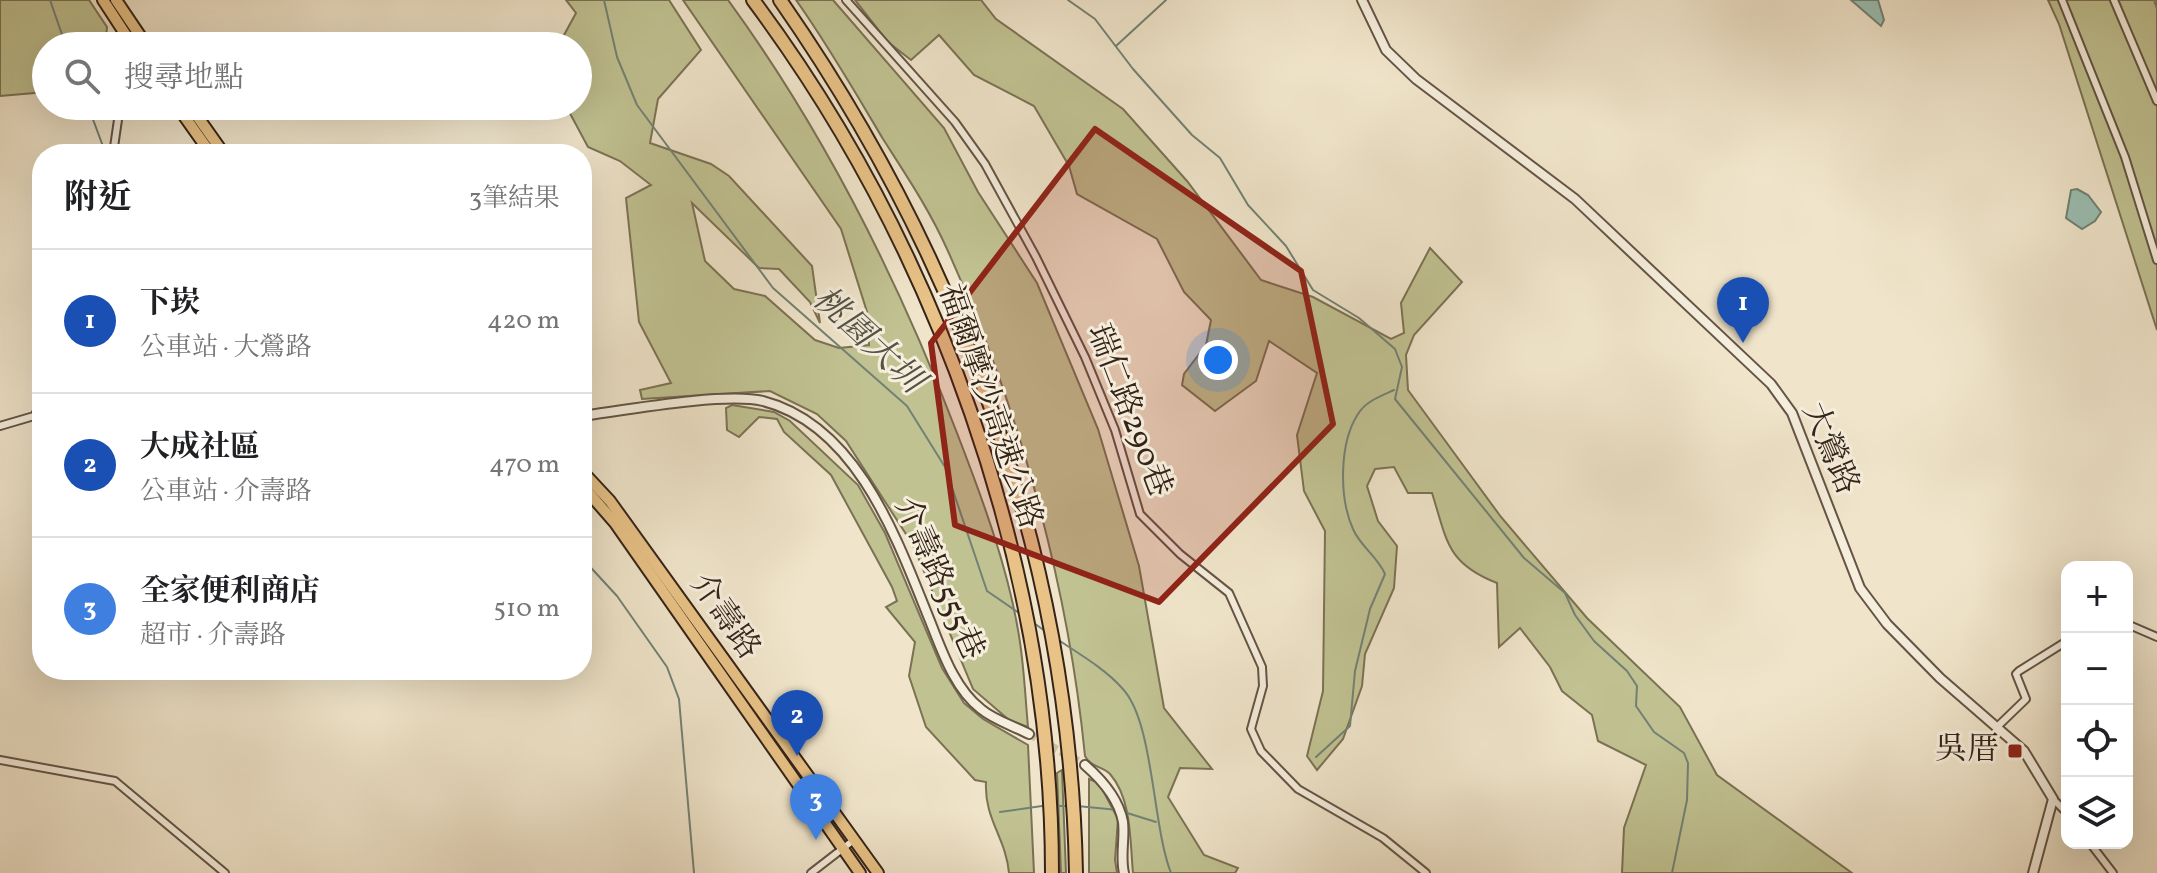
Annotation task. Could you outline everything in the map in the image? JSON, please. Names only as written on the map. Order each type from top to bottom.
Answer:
[{"type":"highway","name":"福爾摩沙高速公路","points":[[753,0],[823,106],[909,255],[987,460],[1019,582],[1034,670],[1050,806],[1052,873]]},
{"type":"highway","name":"福爾摩沙高速公路","points":[[780,0],[845,96],[927,247],[957,312],[1009,455],[1045,598],[1073,806],[1076,873]]},
{"type":"main road","points":[[103,0],[125,32]]},
{"type":"main road","points":[[116,0],[128,32]]},
{"type":"main road","points":[[187,120],[204,144]]},
{"type":"main road","points":[[200,120],[217,144]]},
{"type":"main road","name":"介壽路","points":[[592,482],[610,501],[878,873]]},
{"type":"main road","name":"介壽路","points":[[592,497],[615,523],[860,873]]},
{"type":"street","name":"瑞仁路290巷","points":[[846,0],[955,122],[985,164],[1036,257],[1085,357],[1115,430],[1140,514],[1180,554],[1229,593],[1262,667],[1263,686],[1251,729],[1261,751],[1298,789],[1383,838],[1426,873]]},
{"type":"street","name":"大鶯路","points":[[1362,0],[1386,50],[1416,79],[1575,199],[1771,384],[1792,413],[1860,588],[1887,624],[1940,678],[2024,751],[2053,799]]},
{"type":"street","points":[[2062,0],[2125,157],[2157,260]]},
{"type":"street","points":[[2114,0],[2157,101]]},
{"type":"street","points":[[114,144],[118,120]]},
{"type":"street","name":"介壽路555巷","points":[[592,415],[719,399],[761,401],[802,419],[841,452],[887,516],[959,684],[980,709],[1029,734]]},
{"type":"street","points":[[4,425],[32,417]]},
{"type":"street","points":[[2133,627],[2157,637]]},
{"type":"street","points":[[1997,727],[2026,699],[2016,674],[2061,645]]},
{"type":"street","points":[[0,760],[115,781],[225,873]]},
{"type":"street","points":[[1085,765],[1101,779],[1123,823],[1121,858],[1124,873]]},
{"type":"street","points":[[2033,873],[2053,799],[2061,807]]},
{"type":"street","points":[[811,873],[855,839]]},
{"type":"street","points":[[2095,849],[2113,873]]},
{"type":"highlighted area","points":[[1095,129],[1301,271],[1333,424],[1159,602],[955,525],[931,343]]},
{"type":"green space","points":[[0,0],[89,0],[107,27],[106,32],[32,32],[32,93],[0,96]]},
{"type":"green space","points":[[566,0],[669,0],[701,50],[658,99],[650,143],[711,164],[729,176],[812,266],[820,323],[810,302],[779,269],[759,268],[692,203],[705,261],[734,289],[765,296],[815,340],[839,348],[869,345],[867,312],[841,229],[683,0],[728,0],[796,102],[828,155],[884,263],[934,376],[975,481],[1013,605],[1022,654],[1028,727],[1009,720],[973,689],[913,545],[846,441],[817,414],[770,391],[642,399],[640,390],[671,383],[639,322],[626,198],[651,185],[620,161],[592,149],[592,144],[586,144],[574,120],[592,120],[592,32],[566,32],[576,13]]},
{"type":"green space","points":[[796,0],[833,0],[944,128],[978,192],[1037,283],[1098,429],[1139,566],[1164,708],[1212,769],[1180,768],[1168,797],[1204,855],[1238,868],[1235,873],[1133,873],[1129,821],[1122,796],[1110,774],[1085,756],[1077,691],[1053,561],[1037,497],[997,370],[947,249],[925,206]]},
{"type":"green space","points":[[855,0],[981,0],[996,19],[1123,109],[1187,181],[1261,280],[1313,297],[1391,339],[1404,333],[1401,303],[1430,248],[1462,282],[1414,335],[1406,355],[1408,390],[1501,517],[1587,618],[1680,707],[1717,775],[1852,873],[1622,873],[1624,828],[1646,765],[1598,741],[1592,715],[1562,691],[1550,667],[1520,628],[1499,647],[1497,583],[1467,567],[1458,558],[1446,537],[1432,493],[1408,493],[1394,467],[1375,469],[1367,486],[1378,521],[1397,546],[1394,588],[1365,654],[1362,686],[1343,739],[1317,770],[1307,756],[1323,691],[1325,531],[1304,491],[1297,435],[1317,373],[1269,341],[1256,381],[1215,411],[1182,385],[1184,374],[1206,345],[1211,320],[1184,292],[1157,239],[1077,194],[1069,166],[1034,106],[974,75],[939,35],[911,60],[888,42]]},
{"type":"green space","points":[[2048,0],[2157,0],[2157,330],[2059,24]]},
{"type":"green space","points":[[732,405],[774,412],[790,421],[858,485],[885,533],[942,668],[964,703],[983,719],[1028,745],[1034,873],[1009,873],[1004,849],[988,807],[986,782],[975,780],[926,727],[909,676],[915,642],[886,607],[897,601],[892,587],[831,475],[784,432],[777,419],[759,417],[739,437],[727,430],[726,408]]},
{"type":"green space","points":[[1062,770],[1066,873],[1061,873],[1057,773]]},
{"type":"green space","points":[[1089,779],[1099,783],[1118,819],[1117,873],[1089,873]]},
{"type":"water","points":[[1851,0],[1878,0],[1884,20],[1881,26]]},
{"type":"water","points":[[2077,189],[2088,195],[2101,212],[2095,221],[2082,229],[2066,218],[2071,190]]},
{"type":"waterway","points":[[50,0],[61,32]]},
{"type":"waterway","name":"桃園大圳","points":[[604,0],[617,57],[637,105],[773,288],[907,406],[945,467],[987,591],[1019,613]]},
{"type":"waterway","points":[[1068,0],[1095,19],[1133,69],[1192,135],[1220,158],[1248,205],[1286,246],[1313,290],[1359,318],[1395,349],[1402,367],[1395,399],[1524,558],[1565,593],[1575,615],[1594,641],[1627,671],[1637,686],[1636,706],[1654,732],[1684,753],[1688,763],[1687,800],[1672,873]]},
{"type":"waterway","points":[[1116,46],[1166,0]]},
{"type":"waterway","points":[[2154,0],[2157,9]]},
{"type":"waterway","points":[[93,120],[102,144]]},
{"type":"waterway","points":[[1316,757],[1350,726],[1355,671],[1370,609],[1385,574],[1356,535],[1348,516],[1343,487],[1347,440],[1361,409],[1394,390]]},
{"type":"waterway","points":[[592,569],[617,596],[667,667],[679,699],[694,873]]},
{"type":"waterway","name":"桃園大圳","points":[[1031,621],[1045,631]]},
{"type":"waterway","name":"桃園大圳","points":[[1057,639],[1107,674],[1133,703],[1147,748],[1171,873]]},
{"type":"waterway","points":[[1000,812],[1042,806]]},
{"type":"waterway","points":[[1053,806],[1066,806]]},
{"type":"waterway","points":[[1077,806],[1118,810]]},
{"type":"waterway","points":[[1124,812],[1156,822]]},
{"type":"tunnel","points":[[1029,734],[1085,765]]},
{"type":"place","name":"下崁","points":[[1743,343]]},
{"type":"place","name":"吳厝","points":[[2015,751]]},
{"type":"place","name":"大成社區","points":[[797,756]]},
{"type":"place","name":"全家便利商店","points":[[816,840]]}]
